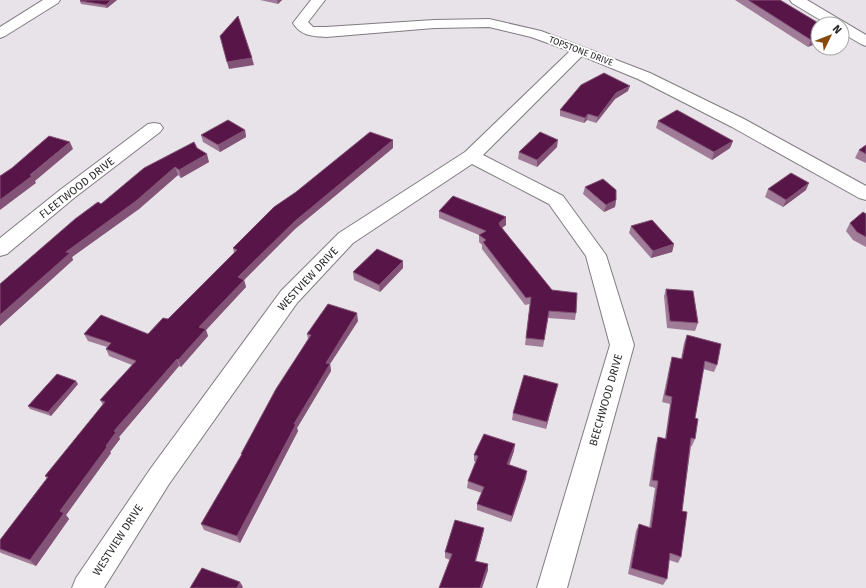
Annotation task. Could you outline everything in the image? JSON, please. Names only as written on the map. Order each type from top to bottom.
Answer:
[{"type":"street","points":[[0,33],[53,0]]},
{"type":"street","name":"TOPSTONE DRIVE","points":[[318,0],[300,23],[309,31],[326,32],[434,24],[489,22],[536,34],[644,76],[738,123],[866,194]]},
{"type":"street","points":[[797,0],[824,16]]},
{"type":"street","points":[[850,32],[866,41]]},
{"type":"street","name":"WESTVIEW DRIVE","points":[[87,588],[160,476],[288,297],[346,238],[471,156],[580,50]]},
{"type":"street","name":"FLEETWOOD DRIVE","points":[[0,249],[67,194],[154,128]]},
{"type":"street","name":"BEECHWOOD DRIVE","points":[[471,156],[556,200],[596,255],[622,345],[552,588]]},
{"type":"building","points":[[111,0],[106,5],[80,1]]},
{"type":"building","points":[[748,0],[780,0],[810,18],[810,39]]},
{"type":"building","points":[[238,16],[252,58],[227,62],[220,36]]},
{"type":"building","points":[[604,73],[630,86],[616,93],[598,117],[588,114],[585,118],[560,110],[581,85]]},
{"type":"building","points":[[677,110],[733,141],[714,152],[658,121]]},
{"type":"building","points":[[228,120],[245,130],[218,145],[201,135]]},
{"type":"building","points":[[370,132],[393,140],[294,222],[238,277],[244,280],[199,327],[206,329],[178,360],[177,359],[114,431],[116,432],[106,446],[107,447],[60,511],[64,513],[30,560],[0,549],[0,540],[48,477],[45,476],[105,402],[100,400],[136,361],[106,349],[111,343],[84,334],[101,315],[148,334],[163,318],[168,319],[237,250],[233,248],[274,207],[296,192]]},
{"type":"building","points":[[540,132],[558,140],[537,160],[519,152]]},
{"type":"building","points":[[49,136],[70,142],[30,175],[32,176],[0,200],[0,176],[12,168]]},
{"type":"building","points":[[194,142],[197,148],[207,154],[179,170],[175,167],[136,201],[66,252],[70,253],[0,315],[0,284],[75,219],[98,202],[101,204],[144,168]]},
{"type":"building","points":[[866,145],[866,154],[859,150]]},
{"type":"building","points":[[791,173],[809,183],[786,200],[768,189]]},
{"type":"building","points":[[603,179],[616,190],[616,200],[606,205],[585,187]]},
{"type":"building","points":[[453,196],[506,217],[499,223],[501,227],[552,290],[577,293],[576,313],[549,311],[544,340],[526,338],[531,297],[526,298],[483,242],[486,240],[479,235],[486,231],[439,211]]},
{"type":"building","points":[[863,212],[866,214],[866,237],[857,232],[850,223]]},
{"type":"building","points":[[652,220],[674,244],[653,251],[631,226]]},
{"type":"building","points":[[377,249],[403,261],[379,285],[353,272]]},
{"type":"building","points":[[666,289],[693,291],[698,323],[670,321]]},
{"type":"building","points":[[328,304],[357,313],[326,363],[330,364],[294,424],[296,424],[237,536],[201,524],[242,454],[276,389],[311,335],[307,334]]},
{"type":"building","points":[[687,335],[721,344],[717,365],[705,361],[695,418],[698,419],[695,439],[691,438],[682,511],[687,512],[681,557],[670,553],[667,579],[631,568],[639,524],[651,528],[658,481],[652,480],[658,437],[666,439],[672,397],[665,395],[672,357],[682,359]]},
{"type":"building","points":[[57,374],[76,381],[48,412],[28,406]]},
{"type":"building","points":[[524,375],[558,384],[547,422],[513,413]]},
{"type":"building","points":[[484,434],[515,444],[507,464],[527,471],[512,516],[477,504],[484,487],[468,481],[478,456],[474,455]]},
{"type":"building","points":[[455,520],[484,528],[475,561],[488,564],[480,588],[439,588],[452,554],[445,552]]},
{"type":"building","points":[[202,568],[240,582],[237,588],[190,588]]}]
